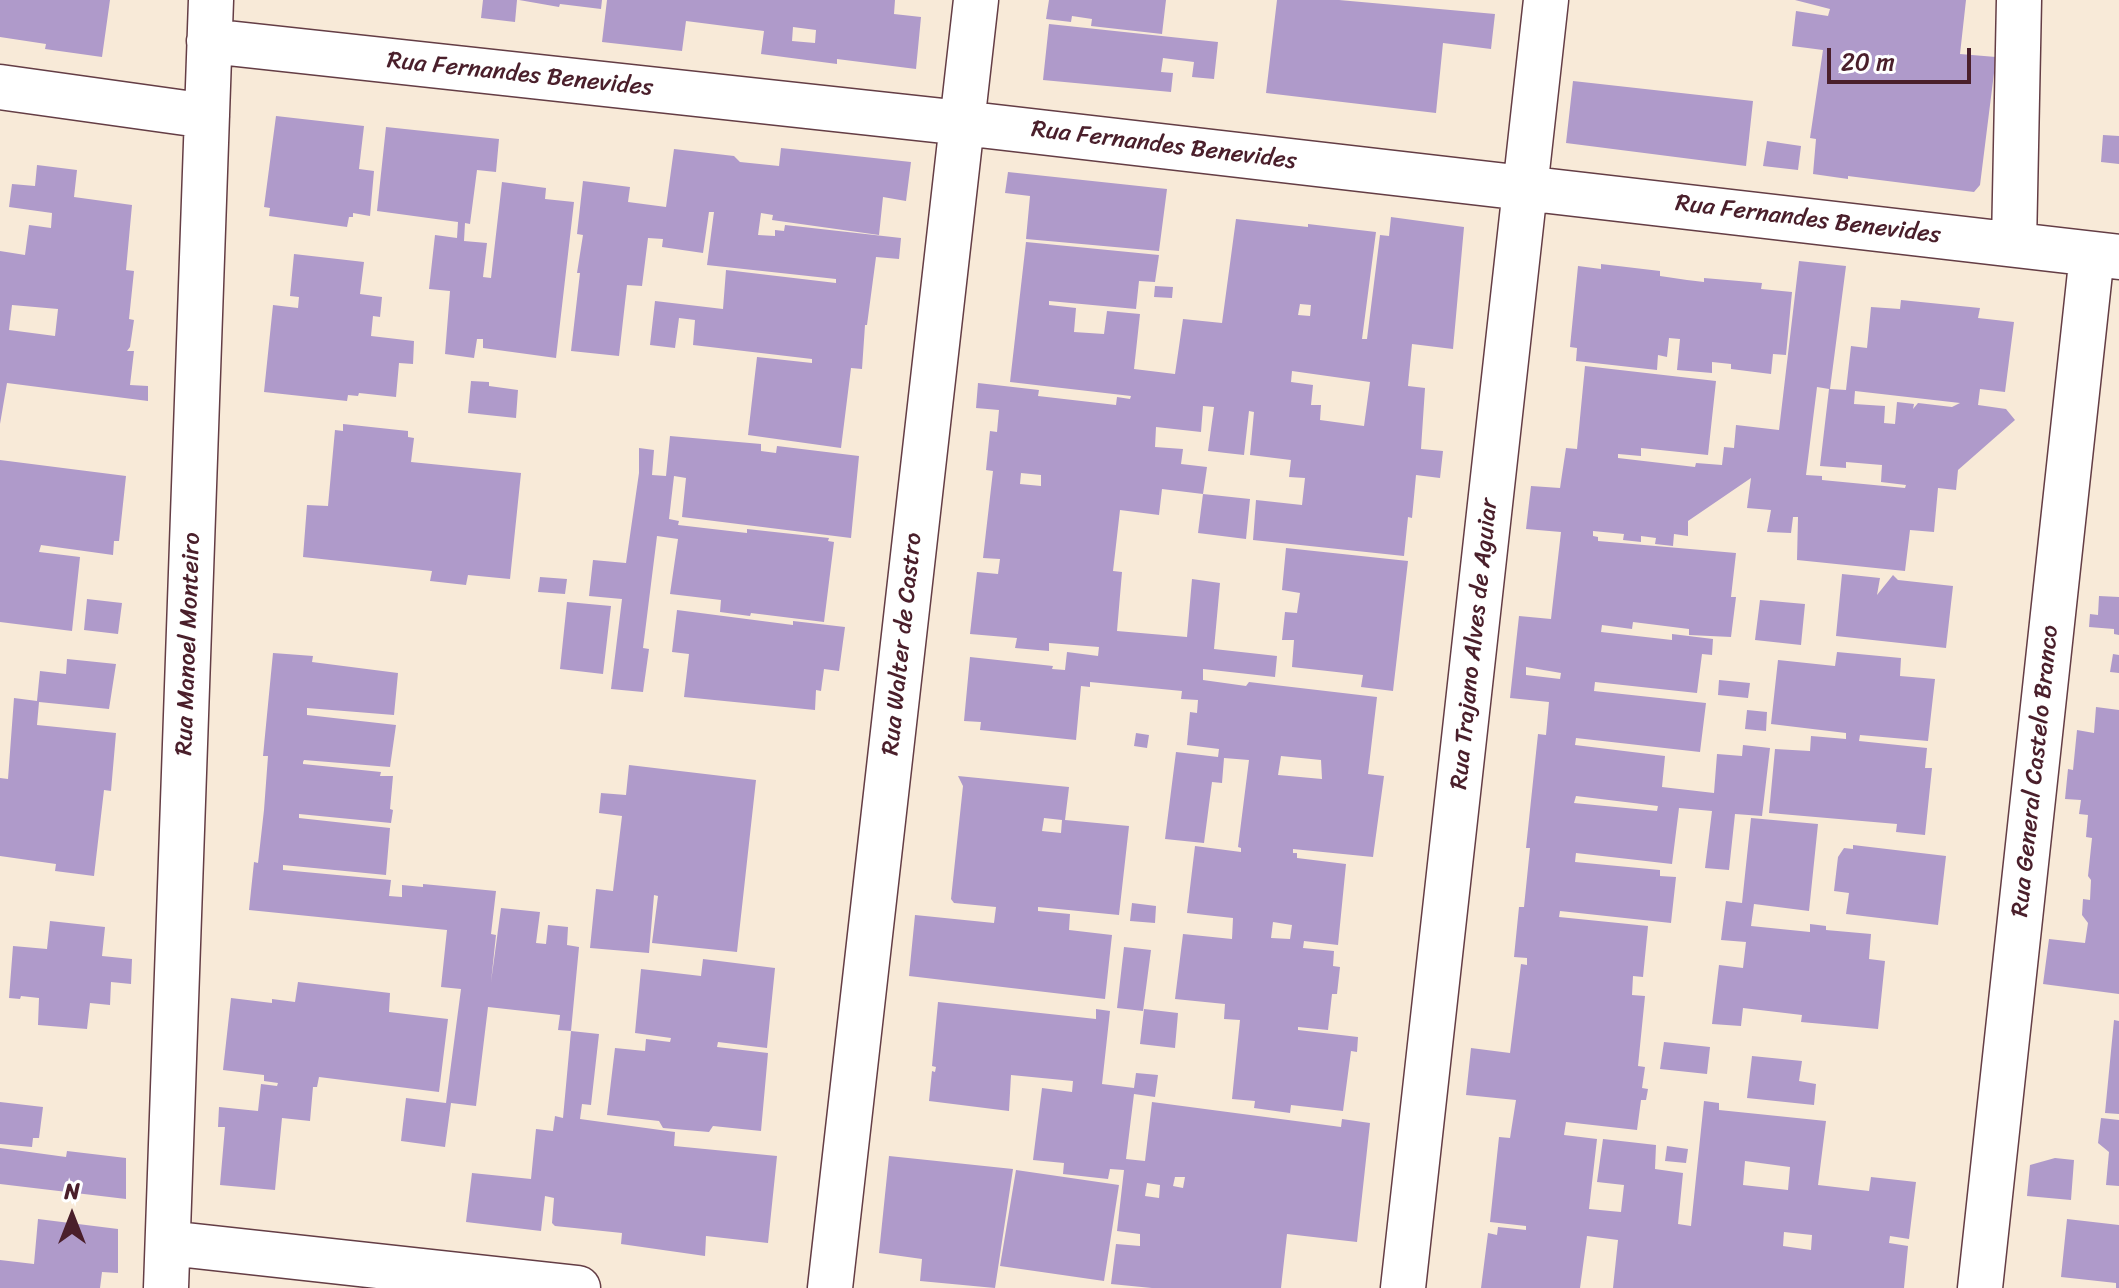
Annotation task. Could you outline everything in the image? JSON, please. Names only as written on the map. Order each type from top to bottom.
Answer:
[{"type":"street","name":"Rua Walter de Castro","points":[[830,1288],[976,0]]},
{"type":"street","name":"Rua Trajano Alves de Aguiar","points":[[1403,1288],[1546,0]]},
{"type":"street","points":[[2014,244],[2019,0]]},
{"type":"street","name":"Rua Fernandes Benevides","points":[[210,20],[962,123],[2106,255]]},
{"type":"street","name":"Rua Manoel Monteiro","points":[[166,1288],[210,20]]},
{"type":"street","points":[[0,87],[207,116]]},
{"type":"street","name":"Rua General Castelo Branco","points":[[1980,1288],[2106,255]]},
{"type":"street","points":[[168,1243],[578,1288]]},
{"type":"building","points":[[0,0],[110,0],[102,57],[45,49],[46,44],[0,37]]},
{"type":"building","points":[[483,0],[517,0],[515,22],[481,18]]},
{"type":"building","points":[[519,0],[602,0],[601,9],[560,4],[559,7]]},
{"type":"building","points":[[607,0],[895,0],[894,14],[921,17],[916,69],[837,59],[837,64],[761,54],[764,31],[686,21],[682,51],[602,42]],"holes":[[[793,27],[816,30],[815,43],[792,41]]]},
{"type":"building","points":[[1049,0],[1166,0],[1162,34],[1091,26],[1092,19],[1072,16],[1071,22],[1046,19]]},
{"type":"building","points":[[1277,0],[1339,0],[1495,14],[1491,49],[1443,43],[1436,113],[1266,93]]},
{"type":"building","points":[[1795,0],[1966,0],[1960,54],[1996,57],[1980,185],[1974,192],[1813,174],[1816,139],[1810,138],[1823,50],[1792,46],[1796,11],[1828,16],[1830,9]]},
{"type":"building","points":[[1049,24],[1218,42],[1214,79],[1192,77],[1194,62],[1163,58],[1161,72],[1173,73],[1171,92],[1043,80]]},
{"type":"building","points":[[1573,81],[1753,101],[1746,166],[1566,143]]},
{"type":"building","points":[[276,116],[364,126],[359,169],[374,171],[370,216],[353,213],[347,227],[269,216],[270,208],[264,207]]},
{"type":"building","points":[[386,127],[499,139],[496,172],[477,170],[470,224],[465,223],[464,241],[487,243],[483,277],[491,278],[502,182],[546,188],[545,199],[574,202],[556,358],[483,348],[483,339],[477,339],[474,358],[445,354],[450,291],[429,289],[435,235],[457,238],[458,222],[377,211]]},
{"type":"building","points":[[2103,135],[2119,136],[2119,164],[2101,162]]},
{"type":"building","points":[[1767,141],[1801,146],[1798,170],[1763,166]]},
{"type":"building","points":[[781,148],[911,162],[906,201],[883,197],[879,235],[772,220],[773,215],[761,213],[758,235],[775,236],[775,230],[784,231],[785,225],[901,238],[899,259],[876,257],[865,325],[862,369],[851,368],[841,448],[748,435],[757,357],[812,363],[812,359],[693,345],[695,320],[679,318],[675,348],[650,345],[655,301],[723,309],[726,270],[836,283],[836,279],[707,265],[714,212],[709,212],[703,253],[662,247],[663,239],[648,238],[642,286],[627,285],[619,356],[571,351],[583,235],[577,234],[583,181],[630,187],[628,202],[666,207],[674,149],[734,156],[740,162],[779,166]]},
{"type":"building","points":[[37,165],[77,170],[74,197],[132,205],[126,270],[134,271],[129,319],[134,320],[127,351],[134,351],[130,385],[148,386],[148,401],[7,383],[0,424],[0,251],[25,255],[29,225],[51,228],[52,213],[9,207],[12,184],[35,186]],"holes":[[[12,305],[58,309],[55,336],[9,330]]]},
{"type":"building","points":[[1008,172],[1167,189],[1159,251],[1026,239],[1030,196],[1005,193]]},
{"type":"building","points":[[1391,217],[1464,227],[1453,349],[1412,344],[1408,386],[1425,388],[1421,449],[1443,451],[1440,478],[1416,475],[1404,556],[1253,540],[1256,500],[1302,505],[1305,478],[1289,477],[1291,460],[1250,455],[1254,412],[1249,411],[1244,455],[1208,451],[1214,407],[1203,406],[1201,432],[1156,427],[1155,447],[1183,449],[1181,464],[1207,467],[1203,494],[1162,489],[1159,515],[1120,510],[1113,571],[1122,572],[1117,631],[1187,637],[1192,579],[1220,583],[1214,649],[1277,656],[1275,677],[1203,669],[1203,680],[1246,686],[1249,682],[1377,697],[1368,774],[1384,776],[1373,857],[1293,849],[1297,858],[1346,864],[1338,945],[1304,941],[1303,948],[1334,951],[1333,966],[1340,967],[1337,994],[1332,994],[1328,1030],[1298,1027],[1298,1030],[1358,1037],[1357,1052],[1351,1051],[1343,1111],[1291,1105],[1290,1113],[1254,1108],[1255,1101],[1232,1099],[1240,1020],[1224,1019],[1225,1004],[1175,999],[1183,934],[1232,939],[1233,918],[1187,913],[1195,846],[1241,852],[1238,847],[1249,760],[1224,758],[1222,783],[1212,782],[1204,843],[1165,839],[1176,752],[1218,757],[1219,749],[1187,745],[1190,712],[1197,713],[1198,700],[1181,699],[1182,691],[1090,682],[1090,687],[1081,686],[1076,740],[980,730],[981,722],[964,721],[970,657],[1065,670],[1067,652],[1098,656],[1099,647],[1049,643],[1049,651],[1015,648],[1017,638],[970,634],[977,572],[998,574],[1000,559],[983,558],[993,471],[986,470],[990,431],[997,432],[999,410],[976,408],[978,383],[1039,390],[1038,396],[1116,405],[1117,397],[1130,399],[1131,396],[1010,382],[1026,242],[1159,255],[1155,282],[1139,281],[1136,309],[1049,301],[1049,305],[1076,308],[1074,332],[1104,334],[1107,311],[1140,314],[1134,369],[1175,374],[1183,319],[1222,323],[1236,219],[1376,232],[1362,339],[1367,339],[1380,235],[1389,236]],"holes":[[[1300,304],[1311,305],[1310,316],[1298,315]],[[1292,371],[1370,382],[1364,426],[1320,420],[1321,405],[1311,405],[1313,385],[1291,382]],[[1021,473],[1041,475],[1041,486],[1020,484]],[[1281,756],[1321,760],[1322,779],[1278,775]],[[1273,922],[1292,925],[1290,939],[1271,938]]]},
{"type":"building","points":[[294,254],[364,262],[360,294],[382,297],[380,317],[373,316],[371,336],[414,341],[413,364],[399,363],[396,397],[359,393],[358,396],[348,395],[347,401],[264,392],[273,305],[298,308],[299,297],[290,296]]},
{"type":"building","points":[[1799,261],[1846,266],[1830,389],[1846,390],[1851,346],[1867,348],[1871,307],[1900,309],[1901,300],[1980,308],[1978,318],[2014,322],[2005,392],[1980,389],[1978,405],[2006,409],[2015,420],[1958,470],[1956,490],[1938,488],[1934,532],[1910,530],[1905,571],[1797,560],[1798,517],[1793,517],[1791,533],[1767,532],[1771,510],[1747,508],[1751,478],[1688,521],[1688,536],[1674,534],[1673,546],[1655,544],[1656,538],[1641,536],[1641,542],[1623,540],[1624,534],[1593,531],[1598,541],[1736,553],[1731,597],[1736,597],[1731,637],[1689,635],[1689,629],[1633,622],[1632,629],[1602,625],[1601,632],[1672,640],[1672,634],[1713,639],[1712,655],[1702,654],[1697,693],[1595,682],[1594,691],[1706,703],[1700,752],[1576,738],[1575,745],[1665,756],[1662,787],[1714,793],[1717,754],[1742,756],[1743,745],[1770,748],[1762,816],[1735,814],[1729,870],[1705,868],[1712,811],[1679,808],[1672,864],[1576,853],[1575,862],[1660,870],[1660,876],[1676,877],[1671,923],[1560,911],[1559,917],[1648,926],[1643,977],[1633,976],[1632,995],[1645,996],[1638,1066],[1645,1067],[1642,1088],[1648,1089],[1646,1100],[1641,1100],[1637,1130],[1566,1122],[1564,1135],[1597,1139],[1589,1209],[1621,1212],[1624,1185],[1597,1182],[1603,1139],[1656,1145],[1655,1169],[1683,1173],[1678,1224],[1691,1226],[1704,1101],[1719,1103],[1719,1110],[1826,1121],[1818,1185],[1869,1191],[1871,1177],[1916,1182],[1909,1239],[1890,1236],[1889,1243],[1908,1246],[1904,1288],[1613,1288],[1618,1240],[1587,1236],[1580,1288],[1481,1288],[1488,1233],[1497,1235],[1498,1227],[1526,1230],[1526,1226],[1490,1222],[1499,1137],[1510,1138],[1516,1100],[1466,1095],[1471,1048],[1510,1053],[1521,964],[1527,965],[1527,958],[1514,957],[1519,907],[1524,907],[1530,848],[1526,848],[1538,734],[1546,735],[1549,702],[1510,698],[1519,616],[1551,619],[1561,532],[1526,529],[1531,486],[1560,488],[1566,448],[1577,449],[1585,366],[1716,381],[1708,455],[1641,448],[1641,456],[1618,454],[1618,458],[1695,467],[1696,463],[1722,465],[1724,447],[1734,448],[1736,425],[1779,430]],"holes":[[[1817,387],[1829,389],[1820,466],[1846,468],[1846,462],[1882,465],[1881,482],[1906,485],[1905,488],[1822,480],[1822,476],[1806,475]],[[1855,391],[1960,403],[1952,407],[1918,403],[1913,409],[1914,404],[1897,402],[1895,424],[1884,423],[1885,406],[1854,404]],[[1526,667],[1561,673],[1560,679],[1526,675]],[[1576,796],[1658,806],[1657,811],[1574,803]],[[1745,1161],[1790,1167],[1788,1190],[1743,1185]],[[1784,1232],[1812,1235],[1811,1250],[1783,1246]]]},
{"type":"building","points":[[1601,264],[1660,271],[1660,276],[1687,280],[1704,282],[1704,278],[1762,283],[1761,289],[1792,292],[1786,355],[1773,354],[1771,374],[1731,369],[1731,364],[1712,362],[1712,373],[1677,370],[1680,339],[1669,338],[1667,357],[1658,355],[1657,370],[1576,361],[1577,348],[1570,347],[1578,266],[1601,269]]},
{"type":"building","points":[[1155,286],[1173,287],[1172,298],[1154,297]]},
{"type":"building","points":[[471,381],[489,382],[489,386],[518,390],[516,418],[468,413]]},
{"type":"building","points":[[343,424],[408,431],[408,437],[414,438],[411,462],[521,473],[510,579],[468,575],[466,585],[430,581],[432,571],[303,557],[307,505],[328,506],[335,430],[343,431]]},
{"type":"building","points":[[670,436],[761,444],[761,451],[776,453],[777,446],[859,456],[851,538],[682,517],[686,478],[674,476],[669,519],[679,521],[678,525],[747,533],[747,529],[829,538],[828,541],[834,542],[824,622],[720,612],[721,600],[670,594],[678,539],[657,536],[643,648],[649,649],[643,692],[611,689],[622,599],[589,596],[593,560],[626,563],[639,473],[639,448],[654,450],[652,475],[666,476]]},
{"type":"building","points":[[0,460],[126,476],[119,541],[114,541],[113,555],[41,545],[39,552],[80,557],[72,631],[0,622]]},
{"type":"building","points":[[1203,494],[1250,499],[1246,539],[1198,533]]},
{"type":"building","points":[[1286,548],[1408,561],[1393,691],[1361,687],[1363,675],[1292,667],[1294,640],[1282,640],[1285,612],[1297,613],[1300,593],[1282,590]]},
{"type":"building","points":[[1842,574],[1880,578],[1877,595],[1893,575],[1898,580],[1953,586],[1946,648],[1836,636]]},
{"type":"building","points":[[540,577],[567,579],[565,594],[538,592]]},
{"type":"building","points":[[2099,596],[2119,597],[2119,635],[2114,634],[2114,629],[2089,627],[2090,614],[2098,615]]},
{"type":"building","points":[[87,599],[122,603],[118,634],[84,630]]},
{"type":"building","points":[[1760,600],[1805,604],[1801,645],[1755,640]]},
{"type":"building","points":[[567,602],[611,606],[603,674],[560,669]]},
{"type":"building","points":[[677,610],[793,625],[793,621],[845,627],[839,671],[824,669],[821,691],[816,690],[815,710],[684,697],[689,654],[672,652]]},
{"type":"building","points":[[1837,652],[1901,658],[1900,676],[1935,679],[1928,741],[1860,735],[1859,741],[1927,748],[1925,768],[1932,768],[1925,835],[1896,832],[1897,824],[1769,813],[1775,749],[1810,751],[1811,736],[1846,739],[1846,733],[1771,724],[1778,660],[1835,666]]},
{"type":"building","points":[[273,653],[313,656],[312,662],[398,673],[394,715],[307,708],[307,715],[396,725],[390,767],[303,762],[393,776],[391,823],[299,814],[299,818],[390,828],[386,875],[283,865],[283,870],[391,880],[389,896],[402,897],[402,885],[423,887],[423,884],[496,891],[491,934],[496,935],[491,982],[501,908],[540,912],[536,943],[546,944],[548,925],[568,927],[567,945],[579,947],[571,1031],[558,1030],[560,1015],[488,1007],[476,1106],[451,1103],[445,1147],[401,1141],[406,1098],[446,1103],[461,989],[441,987],[447,930],[249,910],[264,810],[268,756],[263,756]]},
{"type":"building","points":[[2113,654],[2119,655],[2119,673],[2110,672]]},
{"type":"building","points":[[67,659],[116,664],[109,709],[39,702],[37,725],[116,733],[111,791],[104,790],[94,876],[55,871],[56,864],[0,856],[0,778],[8,779],[14,698],[37,701],[40,671],[66,674]]},
{"type":"building","points":[[1719,680],[1750,683],[1748,698],[1718,695]]},
{"type":"building","points":[[2096,707],[2119,710],[2119,994],[2043,984],[2049,939],[2085,943],[2088,923],[2082,915],[2083,899],[2090,900],[2091,880],[2088,876],[2092,838],[2086,837],[2088,815],[2079,814],[2081,800],[2065,799],[2068,769],[2073,770],[2077,730],[2094,733]]},
{"type":"building","points":[[1747,710],[1767,712],[1766,731],[1745,729]]},
{"type":"building","points":[[1136,733],[1149,735],[1147,748],[1134,746]]},
{"type":"building","points":[[629,765],[756,780],[737,952],[652,943],[658,896],[654,895],[649,953],[590,948],[596,889],[613,891],[622,816],[599,813],[601,793],[626,795]]},
{"type":"building","points":[[958,776],[1069,787],[1065,820],[1129,826],[1119,915],[1038,907],[1038,911],[1070,914],[1069,930],[1112,935],[1105,999],[909,976],[915,915],[994,923],[996,907],[954,903],[951,899],[963,786]],"holes":[[[1044,818],[1062,820],[1061,833],[1042,831]]]},
{"type":"building","points":[[1751,818],[1818,824],[1809,911],[1754,904],[1751,926],[1810,932],[1810,924],[1826,926],[1826,930],[1871,934],[1869,959],[1885,961],[1878,1029],[1801,1022],[1802,1015],[1743,1008],[1741,1026],[1712,1024],[1719,965],[1743,968],[1746,942],[1721,940],[1726,901],[1742,903]]},
{"type":"building","points":[[1853,845],[1946,856],[1938,925],[1846,914],[1849,893],[1834,891],[1838,857],[1844,848],[1853,849]]},
{"type":"building","points":[[1132,903],[1156,906],[1155,923],[1130,921]]},
{"type":"building","points":[[50,921],[105,927],[102,956],[132,959],[131,984],[111,982],[110,1005],[90,1003],[87,1029],[38,1025],[39,998],[9,998],[13,946],[47,949]]},
{"type":"building","points":[[1124,947],[1151,950],[1143,1011],[1117,1008]]},
{"type":"building","points":[[703,959],[775,968],[767,1048],[718,1042],[717,1047],[768,1053],[761,1131],[713,1126],[709,1132],[663,1128],[659,1121],[607,1115],[615,1048],[645,1051],[646,1039],[670,1042],[671,1038],[635,1033],[641,969],[701,976]]},
{"type":"building","points":[[298,982],[390,993],[389,1012],[448,1019],[439,1092],[319,1077],[317,1087],[313,1087],[310,1121],[282,1118],[275,1190],[220,1185],[225,1127],[218,1127],[219,1107],[258,1111],[261,1084],[277,1086],[278,1083],[264,1081],[264,1075],[223,1070],[231,998],[272,1003],[272,999],[295,1002]]},
{"type":"building","points":[[938,1002],[1096,1019],[1096,1009],[1110,1011],[1102,1084],[1134,1088],[1136,1073],[1158,1075],[1155,1097],[1134,1094],[1126,1159],[1145,1161],[1152,1102],[1341,1127],[1342,1119],[1370,1123],[1357,1242],[1287,1234],[1281,1288],[1152,1288],[1111,1284],[1116,1244],[1140,1246],[1140,1234],[1117,1231],[1124,1170],[1110,1169],[1108,1179],[1063,1174],[1064,1163],[1033,1160],[1042,1088],[1072,1092],[1073,1081],[1011,1075],[1009,1111],[929,1101],[932,1071],[935,1072],[936,1067],[932,1066]],"holes":[[[1175,1177],[1185,1177],[1183,1188],[1173,1186]],[[1147,1183],[1160,1185],[1159,1198],[1145,1196]]]},
{"type":"building","points":[[1144,1009],[1178,1013],[1175,1048],[1140,1044]]},
{"type":"building","points":[[2114,1020],[2119,1021],[2119,1114],[2105,1113]]},
{"type":"building","points":[[571,1031],[599,1034],[591,1105],[582,1104],[580,1119],[675,1132],[674,1146],[777,1156],[768,1243],[706,1236],[705,1256],[621,1244],[622,1233],[555,1226],[552,1223],[554,1198],[545,1196],[541,1231],[466,1222],[472,1173],[531,1179],[536,1129],[553,1131],[555,1116],[563,1118]]},
{"type":"building","points":[[1664,1042],[1710,1047],[1707,1074],[1660,1069]]},
{"type":"building","points":[[1752,1056],[1802,1061],[1799,1081],[1816,1084],[1814,1105],[1747,1098]]},
{"type":"building","points":[[0,1102],[43,1107],[39,1138],[33,1138],[32,1147],[0,1144]]},
{"type":"building","points":[[2101,1118],[2119,1120],[2119,1186],[2106,1185],[2109,1152],[2098,1143]]},
{"type":"building","points":[[1667,1146],[1688,1149],[1686,1163],[1665,1161]]},
{"type":"building","points":[[0,1148],[66,1157],[67,1151],[126,1158],[126,1199],[0,1184]]},
{"type":"building","points":[[889,1156],[1013,1169],[995,1288],[920,1281],[922,1259],[879,1253]]},
{"type":"building","points":[[2055,1158],[2074,1160],[2071,1200],[2027,1196],[2030,1165]]},
{"type":"building","points":[[1016,1170],[1119,1185],[1104,1281],[1000,1266]]},
{"type":"building","points":[[38,1219],[118,1229],[118,1273],[102,1272],[100,1288],[0,1288],[0,1260],[34,1264]]},
{"type":"building","points":[[2067,1219],[2119,1225],[2119,1288],[2116,1288],[2116,1283],[2061,1277]]}]
